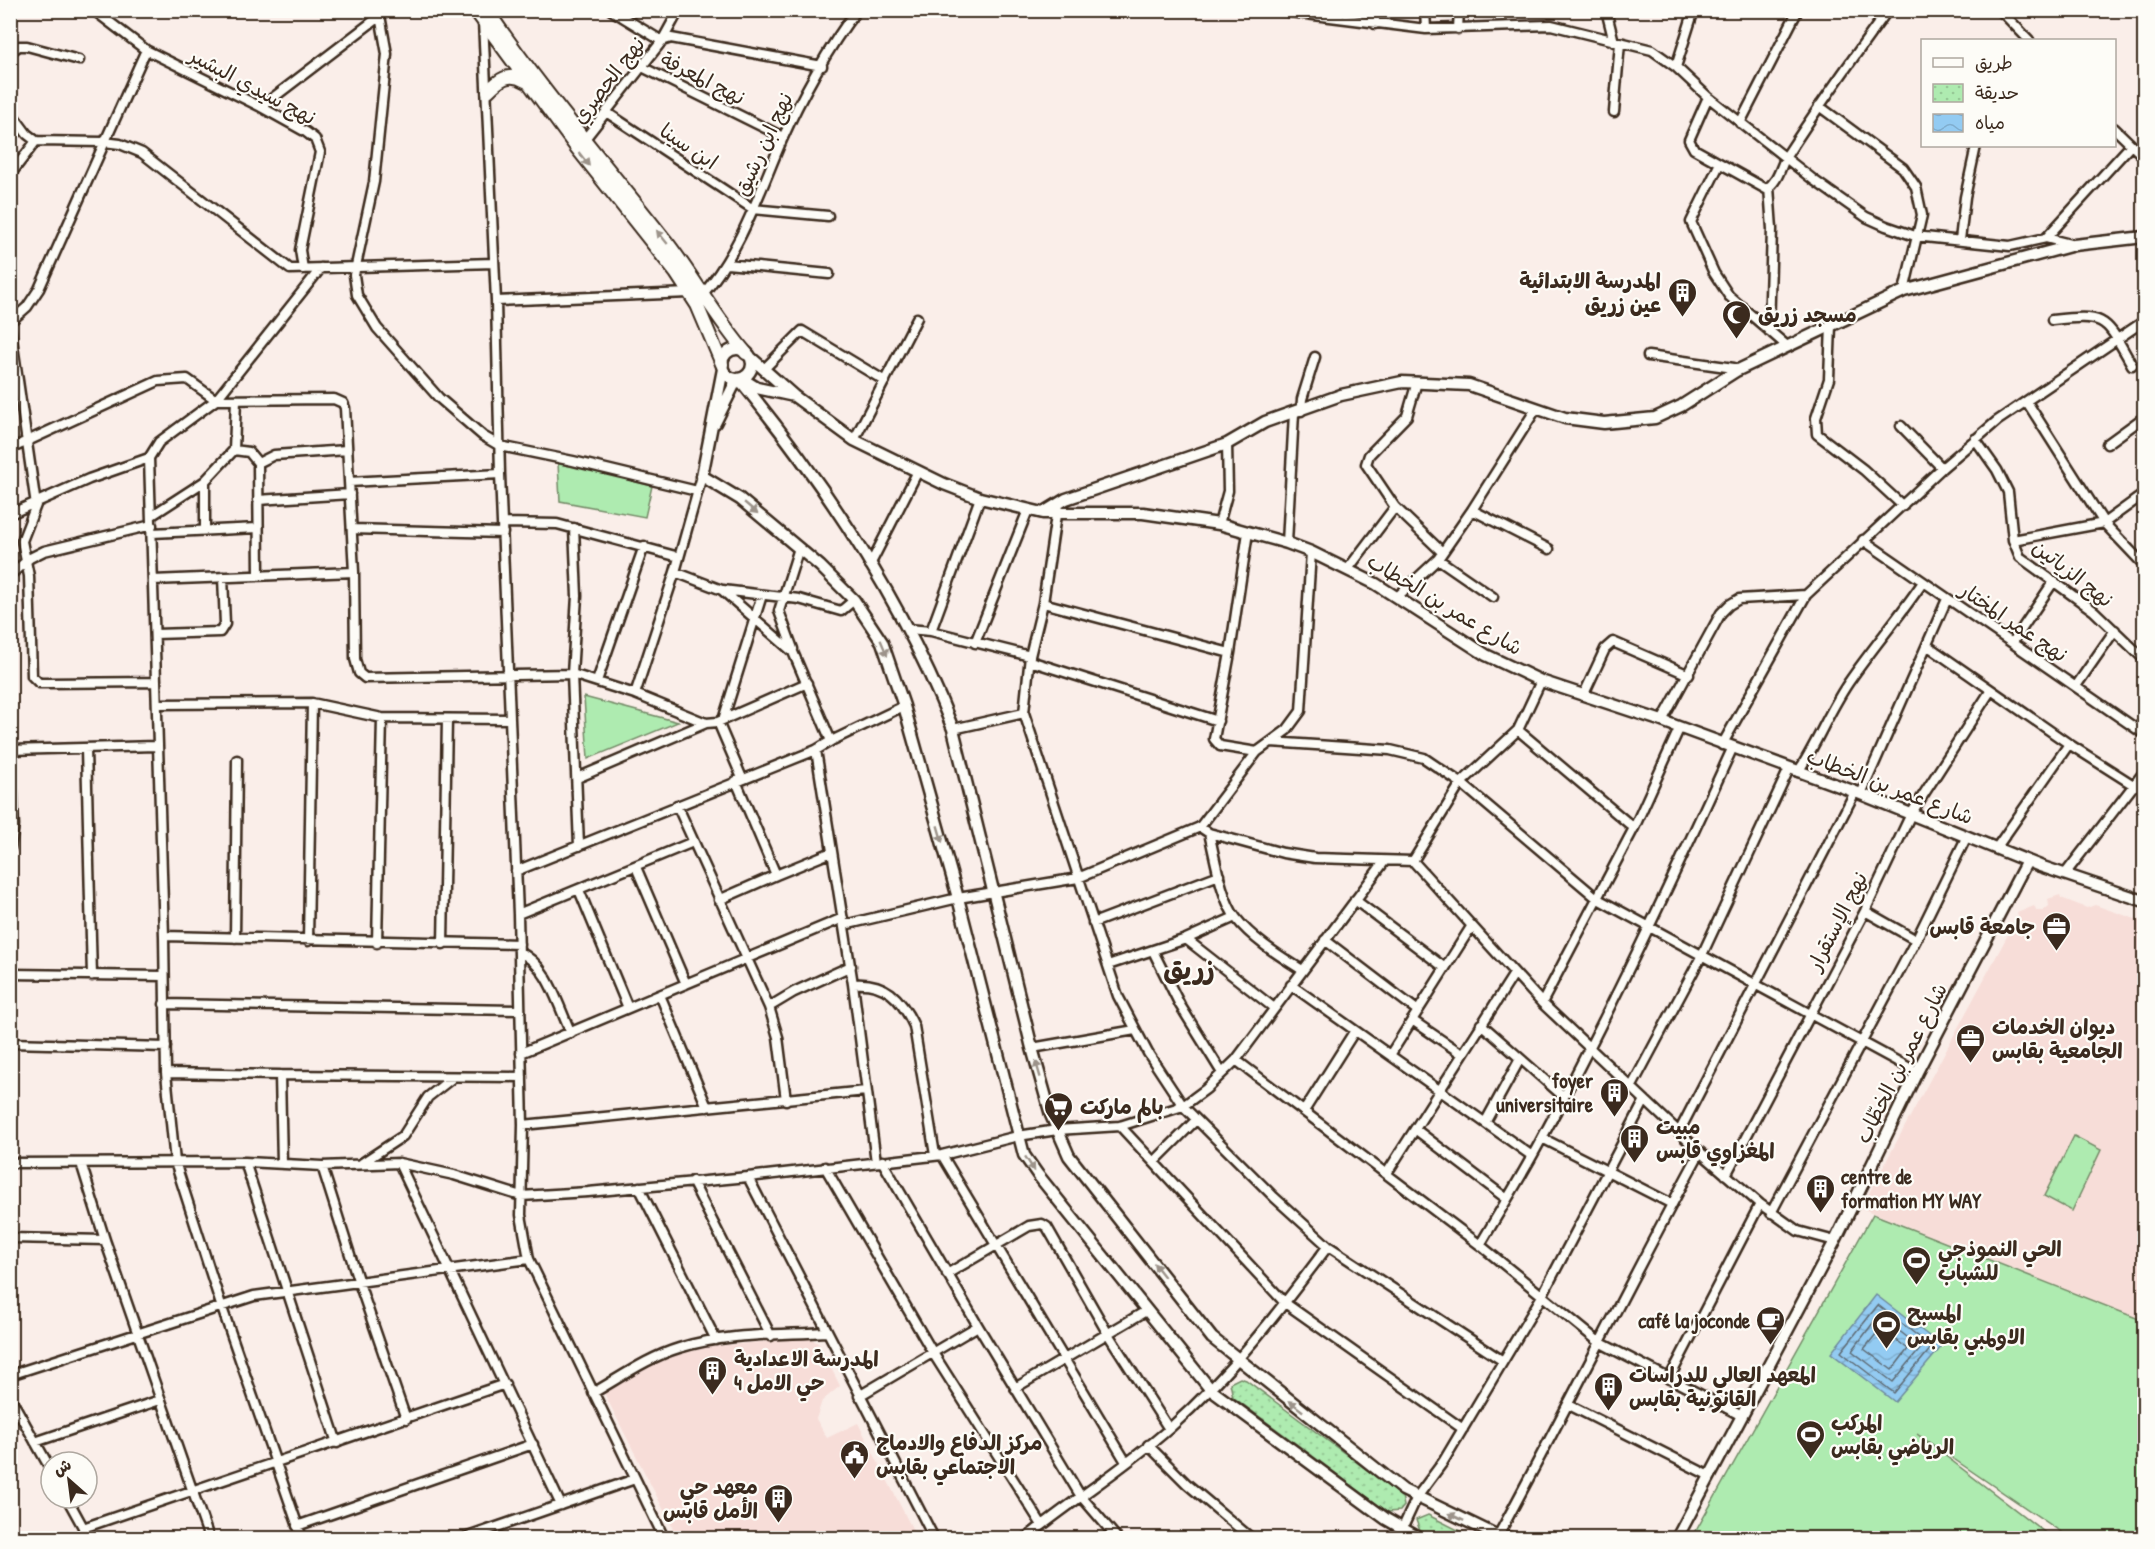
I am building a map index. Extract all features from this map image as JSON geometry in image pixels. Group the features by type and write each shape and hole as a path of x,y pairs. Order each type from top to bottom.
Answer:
{"main road":[{"path":"475,10 487,14 668,245 704,294 722,324 747,354"},
{"path":"487,14 526,82 676,273 704,319 723,366"},
{"path":"488,91 499,80 510,76 519,77 526,82"}],"street":[{"path":"95,11 106,10"},
{"path":"611,10 662,41 671,38 822,66"},
{"name":"نهج الحصري","path":"584,140 640,66 662,41 679,10"},
{"path":"1274,10 1426,29 1551,26 1652,50 1676,66 1708,97 1740,123 1866,217 1915,236 2010,246 2046,238 2074,245"},
{"path":"1375,10 1375,24"},
{"path":"1425,10 1426,29"},
{"path":"1458,29 1459,10"},
{"path":"1606,10 1617,43 1614,112"},
{"path":"1676,66 1694,10"},
{"path":"1740,123 1798,10"},
{"path":"1708,97 1689,140 1694,148 1719,165 1766,189 1774,184 1785,158 1819,106 1888,10"},
{"path":"2000,10 2028,39"},
{"name":"نهج سيدي البشير","path":"95,11 146,50 312,135 320,152 300,250 303,268"},
{"name":"نهج ابن رشيق","path":"704,294 727,264 783,137 838,35 856,11"},
{"path":"261,107 380,13 387,54 374,182 354,275 357,295 376,328 439,398 483,436 500,446 573,460 697,491"},
{"path":"487,14 500,474 519,948 523,1125 522,1225 529,1259 664,1539"},
{"path":"10,52 19,46 27,46 79,60"},
{"path":"146,50 39,289 27,307 10,324 36,505 22,541 27,561 31,669 35,680 47,683 155,682"},
{"name":"نهج المعرفة","path":"640,66 783,137"},
{"path":"1819,106 1903,168 1911,178 1921,201 1922,215 1915,236 1904,291"},
{"path":"10,111 27,134 36,141 104,142 120,144 142,153 290,269 494,263"},
{"name":"ابن سينا","path":"606,111 753,209"},
{"path":"2116,129 2145,157"},
{"path":"10,175 36,141"},
{"path":"2046,238 2131,145"},
{"path":"1960,240 1965,197 1976,147"},
{"path":"1719,165 1691,222 1714,273 1729,296 1787,345"},
{"path":"1769,187 1772,229 1769,331"},
{"path":"753,209 828,216"},
{"path":"1043,513 1066,499 1227,444 1265,422 1356,390 1417,382 1469,385 1490,390 1565,418 1604,423 1644,420 1681,406 1736,371 1904,291 2074,245 2145,237"},
{"path":"727,264 829,274"},
{"path":"302,1539 221,1305 176,1162 166,1073 149,458 159,442 216,400 321,268"},
{"path":"496,302 689,293"},
{"path":"2052,320 2093,317 2111,330 2132,365"},
{"path":"854,440 917,318"},
{"path":"1480,1245 1542,1138 1650,928 1727,747 1806,595 1863,540 1975,440 2145,321"},
{"path":"1831,325 1829,379 1816,418 1817,434 1864,470 1903,506"},
{"path":"765,368 802,330 885,381"},
{"path":"635,694 675,572 702,476 714,426 725,356 733,350 747,354 751,369 739,379 714,426"},
{"name":"شارع عمر بن الخطاب","path":"747,354 794,396 854,440 917,473 980,498 1056,515 1143,513 1220,524 1287,543 1348,569 1397,597 1486,655 1541,681 1662,721 1727,747 1858,793 2027,861 2145,901"},
{"path":"1648,356 1707,363 1734,368 1736,371"},
{"path":"1287,543 1297,412 1315,357"},
{"path":"723,366 728,376 757,388 794,396"},
{"path":"10,450 158,381 187,379 216,400 340,400 345,408 354,572 356,667 365,678 507,673 572,674 635,694 706,723"},
{"path":"739,379 801,458 870,565 908,629 953,729 1032,1048 1057,1130 1069,1156 1212,1338 1237,1360 1403,1490 1497,1536 1510,1539"},
{"path":"1417,382 1407,416 1366,459 1368,468 1395,507 1440,556 1493,597"},
{"path":"152,525 205,481 234,450 236,400"},
{"path":"2027,402 2103,523 2144,562"},
{"path":"1397,597 1440,556 1473,510 1536,409"},
{"path":"2107,444 2140,420 2145,420"},
{"path":"1901,426 1942,468"},
{"name":"نهج الزياتين","path":"1975,440 1997,470 2008,492 2013,540 2020,556 2115,630 2145,659"},
{"path":"1220,524 1228,491 1227,444"},
{"path":"234,450 249,452 258,463 259,575"},
{"path":"258,463 274,455 346,450"},
{"path":"10,514 36,505 89,479 149,458"},
{"path":"870,565 917,473"},
{"path":"349,482 500,474"},
{"path":"702,476 740,499 799,548 854,600 882,642 904,706 958,898 1024,1155 1146,1311 1211,1389 1400,1534 1419,1539"},
{"path":"205,481 205,530"},
{"path":"258,500 350,494"},
{"path":"2013,540 2103,523 2145,494"},
{"path":"931,631 980,498"},
{"path":"1348,569 1395,507"},
{"path":"975,643 1028,510"},
{"path":"1473,510 1549,549"},
{"path":"1056,515 1044,603 1030,658 1024,713 1093,923 1135,1030 1183,1106 1227,1152 1329,1246 1503,1361"},
{"path":"503,523 557,524 679,557"},
{"path":"10,575 35,555 54,548 152,525 205,530 258,528"},
{"path":"574,528 576,596 572,674 579,846"},
{"path":"352,529 503,533"},
{"path":"1248,532 1230,653 1214,734 1216,743 1257,752"},
{"name":"نهج عمر المختار","path":"1863,540 2145,734"},
{"path":"597,681 644,546"},
{"path":"799,548 783,598 780,618 831,741"},
{"path":"521,1053 745,959 843,922 958,898 1078,878 1200,827 1257,752 1291,726 1301,711 1311,552"},
{"path":"153,580 354,572"},
{"path":"675,572 722,590 783,598 841,611 854,600"},
{"path":"155,634 220,632 225,624 223,577"},
{"path":"2013,642 2054,581"},
{"path":"1631,1088 1701,957 1794,771 1817,743 1851,680 1923,582"},
{"path":"722,590 793,651"},
{"path":"762,595 720,721 739,779 776,875"},
{"path":"1662,721 1714,626 1729,604 1739,599 1806,595"},
{"path":"1679,1132 1858,793 1928,646 1947,599"},
{"path":"1044,603 1230,653"},
{"path":"908,629 931,631 1030,658 1218,721"},
{"path":"2076,686 2115,630"},
{"path":"1584,694 1605,649 1612,642 1689,675"},
{"path":"1928,646 2069,744 2141,780 2065,874"},
{"path":"1413,861 1461,783 1518,730 1541,681"},
{"path":"577,778 706,723 720,721 807,683"},
{"name":"نهج الإستقرار","path":"1726,1175 1864,911 1911,814 1991,690"},
{"path":"157,704 312,703 382,718 510,719"},
{"path":"308,941 312,703"},
{"path":"516,871 739,779 816,750 904,706"},
{"path":"953,729 1024,713"},
{"path":"378,943 382,718"},
{"path":"443,944 447,719"},
{"path":"1542,1003 1634,828 1679,729"},
{"path":"1518,730 1634,828"},
{"path":"1271,742 1408,753 1439,766 1598,898 1701,957 1917,1072"},
{"path":"1997,847 2069,744"},
{"path":"10,848 14,826 11,750 156,746"},
{"path":"86,748 92,976"},
{"path":"816,750 851,966 866,1091 879,1161 1080,1495 1117,1539"},
{"path":"235,938 237,759"},
{"path":"677,805 745,959 769,1007 778,1037 786,1100"},
{"path":"1200,827 1209,833 1283,853 1384,862 1413,861"},
{"path":"1209,833 1219,875 1235,917 1254,936 1302,970"},
{"path":"1771,1213 1916,940 1967,836"},
{"path":"518,914 693,842"},
{"path":"719,900 832,852"},
{"path":"1413,861 1542,1003 1700,1152 1771,1213 1798,1231 1835,1241"},
{"name":"شارع عمر بن الخطّاب","path":"1677,1539 1835,1241 1917,1072 2027,861"},
{"path":"10,1163 245,1162 322,1166 399,1163 454,1174 521,1196 747,1177 939,1155 1018,1136 1057,1130 1120,1126 1183,1106 1236,1060 1384,862"},
{"path":"636,867 686,984"},
{"path":"1093,923 1219,875"},
{"path":"579,890 628,1008"},
{"path":"1355,900 1445,968"},
{"path":"1864,911 1916,940"},
{"path":"1108,965 1186,939 1235,917"},
{"path":"1390,1055 1471,927"},
{"path":"164,936 519,948 544,974 571,1032"},
{"path":"1186,939 1274,1008"},
{"path":"1325,940 1418,1011"},
{"path":"1153,951 1180,1005 1222,1073"},
{"path":"769,1007 801,988 851,966"},
{"path":"10,974 164,976"},
{"path":"1387,1173 1514,974"},
{"path":"853,984 870,983 886,988 907,1009 914,1026 939,1155 1126,1462"},
{"path":"1291,985 1354,1032 1486,1121 1532,1156"},
{"path":"660,995 707,1107"},
{"path":"164,1004 520,1010"},
{"path":"1412,1020 1462,1054"},
{"path":"1481,1024 1563,1096"},
{"path":"1032,1048 1135,1030"},
{"path":"1304,1111 1354,1032"},
{"path":"10,1043 166,1047"},
{"path":"1486,1121 1520,1059"},
{"path":"1236,1060 1480,1245 1599,1342 1742,1416"},
{"path":"166,1073 522,1077"},
{"path":"280,1075 282,1163"},
{"path":"362,1164 403,1136 428,1097 453,1078"},
{"path":"523,1125 866,1091"},
{"path":"1400,1534 1417,1497 1443,1462 1542,1296 1645,1101"},
{"path":"1154,1162 1196,1120"},
{"path":"1120,1126 1285,1303 1463,1429"},
{"path":"1415,1129 1507,1199"},
{"path":"1542,1138 1672,1204"},
{"path":"1497,1536 1569,1404 1599,1342 1700,1152"},
{"path":"245,1162 337,1443"},
{"path":"81,1163 105,1240 209,1539"},
{"path":"399,1163 561,1505"},
{"path":"322,1166 406,1419"},
{"path":"825,1167 933,1353 1042,1526"},
{"path":"747,1177 934,1539"},
{"path":"692,1181 771,1336"},
{"path":"639,1187 716,1340"},
{"path":"1669,1379 1760,1204"},
{"path":"947,1274 1036,1223 1047,1227 1108,1334 1169,1429"},
{"path":"10,1238 105,1240"},
{"path":"1026,1539 1080,1495 1169,1429 1211,1389 1285,1303 1329,1246"},
{"path":"10,1376 254,1296 529,1259"},
{"path":"1015,1388 1146,1311"},
{"path":"859,1396 978,1326"},
{"path":"593,1393 651,1360 678,1348 716,1340 827,1332"},
{"path":"83,1528 505,1384"},
{"path":"10,1397 40,1450"},
{"path":"35,1442 160,1400"},
{"path":"1569,1404 1710,1476"},
{"path":"297,1526 533,1444"},
{"path":"1148,1445 1187,1484 1251,1539"},
{"path":"465,1539 635,1479"},
{"path":"73,1510 89,1539"}],"shaded area":[{"path":"2060,895 2061,898 2087,908 2095,905 2144,922 2144,1321 1861,1208 2018,916 2017,913 2034,906 2037,911 2043,911 2049,906 2048,899"},
{"path":"809,1337 819,1344 840,1386 822,1401 816,1419 827,1438 858,1423 917,1538 678,1538 605,1395 605,1389 658,1360 708,1347"}],"green space":[{"path":"558,463 570,463 652,486 645,517 560,501"},
{"path":"584,697 678,722 588,759"},
{"path":"2074,1136 2101,1150 2072,1211 2044,1196"},
{"path":"1873,1214 2144,1321 2144,1538 2070,1538 1917,1434 2052,1538 1692,1538"},
{"path":"1240,1378 1246,1380 1402,1496 1404,1506 1400,1511 1388,1512 1233,1397 1230,1383"},
{"path":"1428,1515 1468,1535 1469,1538 1433,1538 1420,1531 1416,1520"}],"water":[{"name":"المسبح الاولمبي بقابس","path":"1876,1295 1942,1346 1895,1402 1831,1353"}],"place":[{"name":"المدرسة الابتدائية عين زريق","path":"1682,318"},
{"name":"مسجد زريق","path":"1737,340"},
{"name":"جامعة قابس","path":"2056,952"},
{"name":"ديوان الخدمات الجامعية بقابس","path":"1971,1064"},
{"name":"foyer universitaire","path":"1614,1118"},
{"name":"بالم ماركت","path":"1059,1132"},
{"name":"مبيت المغزاوي قابس","path":"1635,1164"},
{"name":"centre de formation MY WAY","path":"1820,1214"},
{"name":"الحي النموذجي للشباب","path":"1917,1286"},
{"name":"café la joconde","path":"1771,1346"},
{"name":"المسبح الاولمبي بقابس","path":"1886,1350"},
{"name":"المدرسة الاعدادية حي الامل 4","path":"713,1396"},
{"name":"المعهد العالي للدراسات القانونية بقابس","path":"1608,1412"},
{"name":"المركب الرياضي بقابس","path":"1810,1460"},
{"name":"مركز الدفاع والادماج الاجتماعي بقابس","path":"855,1480"},
{"name":"معهد حي الأمل قابس","path":"779,1524"}],"district":[{"name":"زريق","path":"1189,969"}]}
